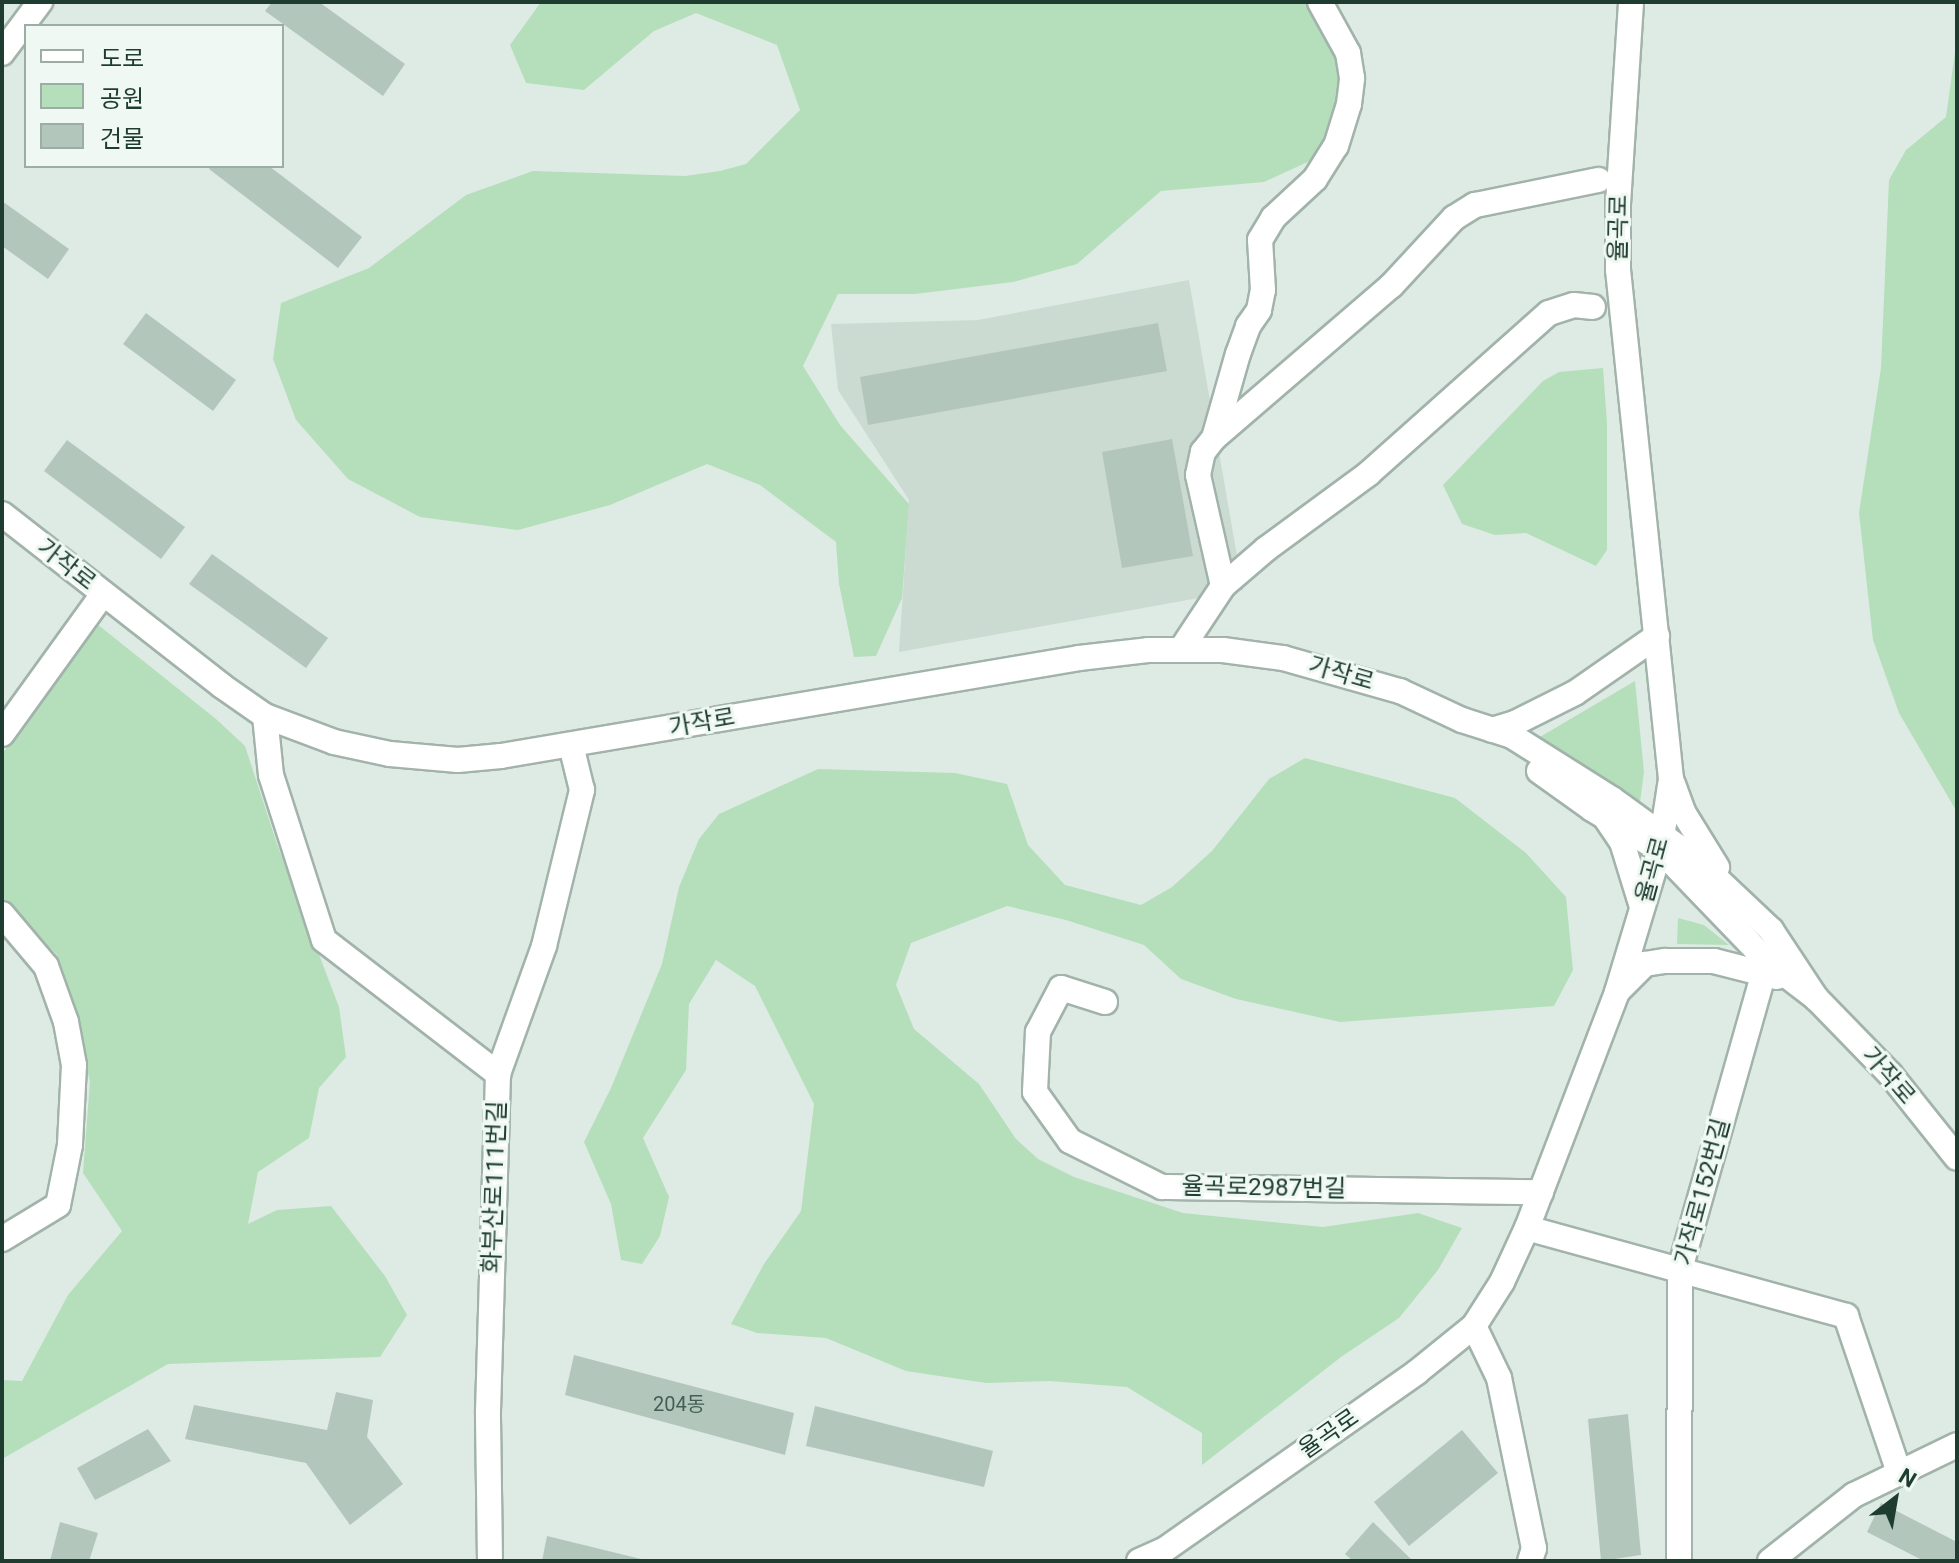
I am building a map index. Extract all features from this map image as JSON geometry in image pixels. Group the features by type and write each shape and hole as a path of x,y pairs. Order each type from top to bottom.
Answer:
{"street":[{"path":"2,53 40,2"},
{"path":"1214,438 1243,340 1259,310 1263,290 1260,240 1273,218 1315,179 1336,146 1349,104 1352,78 1348,53 1320,2"},
{"name":"율곡로","path":"1139,1561 1158,1555 1446,1352 1474,1326 1502,1282 1527,1228 1617,992 1661,842 1671,779 1618,270 1618,204 1631,2"},
{"path":"1223,586 1198,475 1203,452 1214,438 1391,286 1454,218 1475,205 1598,180"},
{"path":"1182,648 1223,586 1266,549 1368,474 1549,313 1574,305 1593,307"},
{"name":"가작로","path":"2,514 265,716 334,742 390,754 458,760 571,745 1079,658 1182,648 1283,658 1400,691 1462,720 1512,736 1661,842 1771,930 1806,990"},
{"path":"2,734 103,594"},
{"path":"1492,730 1515,723 1575,693 1657,636"},
{"name":"화부산로111번길","path":"265,716 271,775 324,940 498,1074 488,1411 490,1561"},
{"name":"가작로","path":"1462,720 1606,817 1661,842 1765,959 1806,990 1890,1074 1957,1158"},
{"path":"498,1074 544,946 582,790 571,745"},
{"path":"1671,779 1683,812 1709,858 1771,930"},
{"path":"1606,817 1622,842 1642,908"},
{"path":"2,914 46,966 66,1022 74,1065 70,1145 58,1205 2,1239"},
{"path":"1617,992 1645,964 1665,961 1714,961 1764,973 1806,990"},
{"name":"가작로152번길","path":"1679,1561 1680,1269 1764,973"},
{"name":"율곡로2987번길","path":"1105,1002 1061,988 1038,1032 1035,1092 1070,1141 1162,1187 1541,1192"},
{"path":"1527,1228 1846,1316 1899,1473"},
{"path":"1474,1326 1499,1378 1534,1548 1530,1561"},
{"path":"1770,1561 1854,1495 1957,1445"}],"shaded area":[{"path":"1189,280 1243,590 899,652 909,500 838,390 831,324 978,320"}],"green space":[{"path":"541,2 1312,2 1358,90 1325,154 1264,182 1161,191 1077,264 1013,282 915,294 838,294 803,366 840,425 909,504 902,598 876,656 854,657 839,584 836,542 760,485 707,464 610,505 518,530 420,517 348,479 296,420 273,359 281,303 369,268 466,195 533,171 685,176 720,171 746,164 800,110 777,45 696,13 654,31 584,90 526,83 510,45"},
{"path":"1957,38 1957,812 1899,713 1873,640 1859,513 1881,368 1889,180 1906,150 1946,117"},
{"path":"1603,368 1607,423 1607,550 1596,566 1526,533 1495,535 1462,524 1443,485 1543,381 1559,372"},
{"path":"97,624 245,746 278,847 339,1007 346,1057 319,1088 309,1138 258,1172 248,1224 277,1210 331,1206 385,1276 407,1315 380,1357 168,1364 2,1459 2,1380 22,1381 68,1295 122,1231 83,1173 90,1081 57,955 2,903 2,754"},
{"path":"1635,681 1644,772 1640,802 1533,741"},
{"path":"1305,758 1455,798 1526,853 1566,897 1573,970 1554,1006 1340,1022 1236,999 1181,979 1144,945 1066,920 1007,906 911,943 896,985 914,1029 979,1084 1016,1139 1038,1159 1074,1177 1183,1213 1323,1227 1418,1213 1462,1228 1438,1270 1399,1318 1341,1357 1202,1465 1202,1433 1127,1387 1049,1381 986,1383 906,1371 826,1338 757,1333 731,1324 764,1264 801,1211 814,1104 755,986 716,960 689,1004 686,1070 643,1138 669,1197 660,1236 642,1264 621,1260 611,1204 584,1142 611,1088 662,964 679,887 699,839 719,814 818,769 955,773 1007,784 1028,845 1065,885 1141,905 1172,887 1212,851 1269,779"},
{"path":"1678,918 1704,925 1729,945 1677,944"}],"building":[{"path":"272,2 319,2 405,64 383,96 265,11"},
{"path":"272,168 362,237 338,268 209,169"},
{"path":"2,201 69,249 48,279 2,246"},
{"path":"146,313 236,380 213,411 123,344"},
{"path":"1158,323 1167,371 868,425 860,377"},
{"path":"1172,439 1193,556 1122,568 1102,452"},
{"path":"67,440 185,527 161,559 44,471"},
{"path":"212,554 328,638 306,668 189,584"},
{"path":"574,1355 794,1413 785,1455 565,1395"},
{"path":"336,1392 373,1400 367,1437 403,1484 350,1525 306,1463 185,1439 194,1405 327,1430"},
{"path":"815,1406 993,1451 984,1487 806,1446"},
{"path":"1628,1414 1641,1555 1601,1561 1588,1419"},
{"path":"148,1429 171,1461 95,1500 77,1468"},
{"path":"1462,1430 1498,1473 1409,1546 1374,1502"},
{"path":"1881,1503 1957,1542 1957,1561 1924,1561 1867,1532"},
{"path":"60,1522 98,1533 89,1561 50,1561"},
{"path":"1373,1522 1413,1561 1353,1561 1345,1554"},
{"path":"547,1536 645,1560 645,1561 542,1561"}]}
